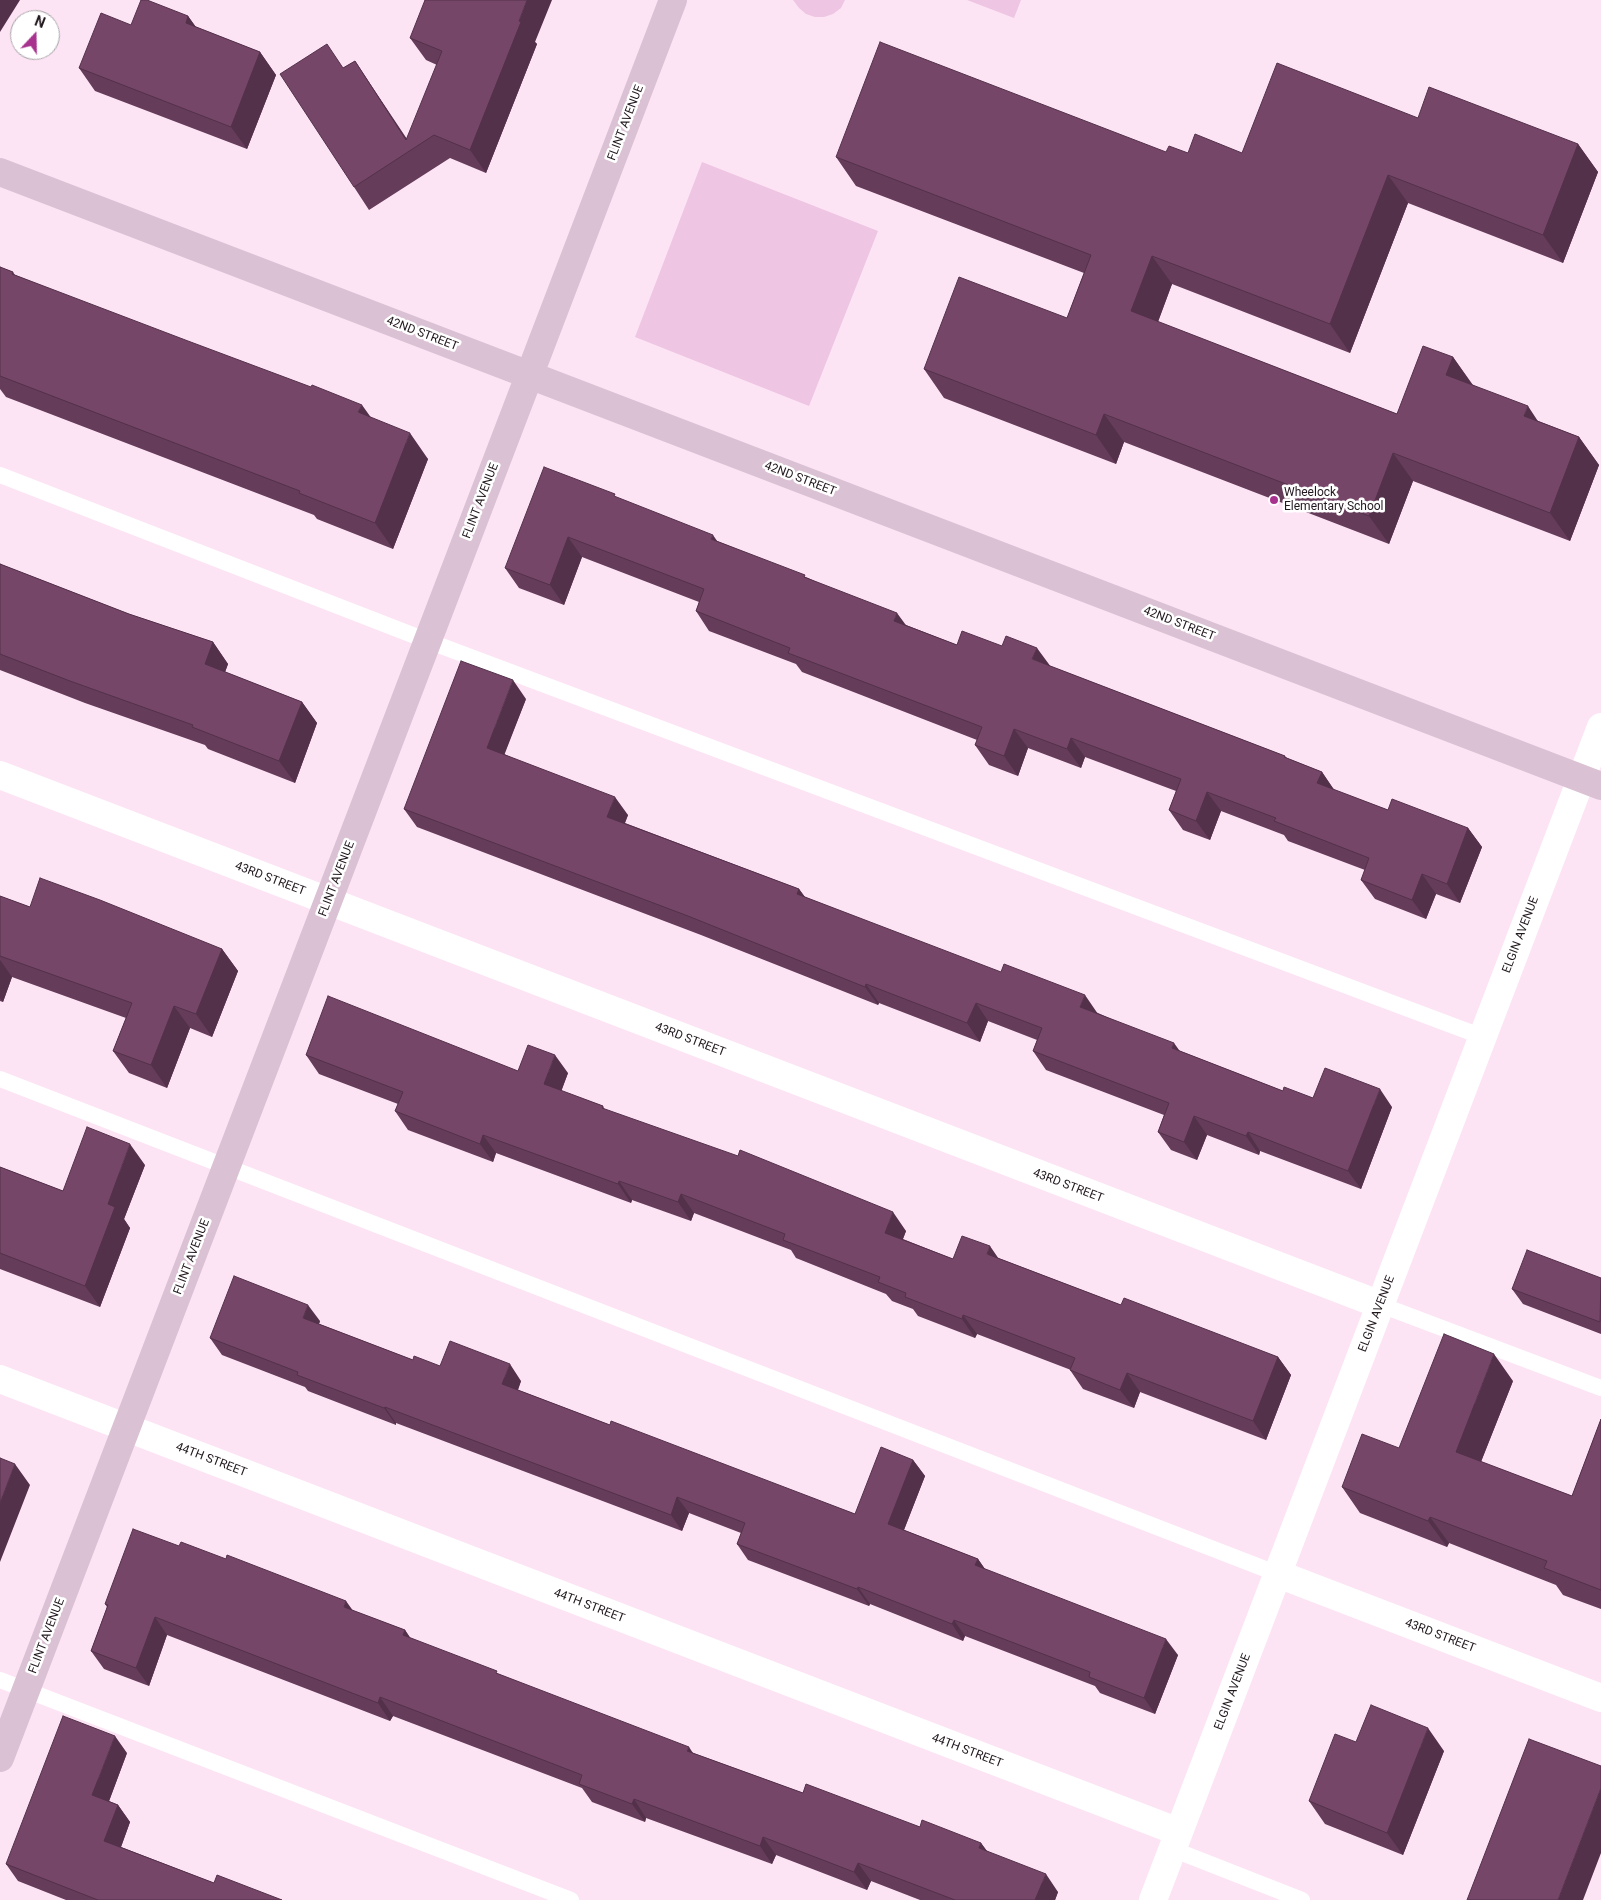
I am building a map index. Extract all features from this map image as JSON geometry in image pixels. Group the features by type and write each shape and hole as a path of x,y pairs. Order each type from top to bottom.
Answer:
{"street":[{"name":"FLINT AVENUE","path":"0,1758 673,0"},
{"name":"42ND STREET","path":"0,172 1591,783"},
{"name":"ELGIN AVENUE","path":"1153,1900 1482,1037 1591,783 1601,727"},
{"name":"43RD STREET","path":"0,776 1381,1305"},
{"name":"44TH STREET","path":"0,1379 1176,1841"},
{"name":"43RD STREET","path":"1278,1574 1601,1698"}],"lane":[{"path":"0,475 428,641 1482,1037"},
{"path":"0,1079 1278,1574"},
{"path":"1381,1305 1601,1388"},
{"path":"0,1680 571,1900"},
{"path":"1176,1841 1302,1900"}],"shaded area":[{"path":"793,0 845,0 841,8 833,14 815,17 806,14"},
{"path":"967,0 1021,0 1014,18"},
{"path":"702,162 878,231 809,406 635,337"}],"building":[{"path":"141,0 147,0 188,16 186,23 260,52 231,127 79,68 101,13 131,25"},
{"path":"425,0 527,0 519,21 521,22 470,150 434,135 354,187 280,74 327,44 343,68 355,61 406,140 442,51 410,38"},
{"path":"880,42 1166,152 1169,146 1188,153 1195,134 1242,153 1277,63 1418,118 1429,87 1578,144 1543,235 1388,175 1330,324 1152,256 1131,311 1397,414 1423,346 1453,357 1446,375 1528,406 1524,416 1579,437 1550,513 1393,453 1369,516 1104,414 1096,435 924,369 959,277 1067,318 1091,255 836,157"},
{"path":"0,267 13,272 12,274 362,405 358,412 410,433 375,523 299,493 300,491 0,376"},
{"path":"544,467 713,535 711,539 897,613 894,621 957,645 962,631 1002,646 1006,636 1037,648 1032,659 1322,772 1317,783 1388,810 1392,799 1468,828 1447,884 1422,874 1412,900 1361,880 1369,858 1274,821 1276,818 1207,792 1196,821 1169,810 1181,779 1071,738 1067,749 1014,729 1004,756 975,745 982,727 788,653 790,648 696,611 704,589 568,537 550,585 505,568"},
{"path":"0,564 129,614 213,642 205,664 302,702 279,761 192,727 193,725 0,654"},
{"path":"461,661 513,680 487,748 615,797 607,817 799,889 797,894 1001,972 1004,964 1085,995 1080,1007 1174,1043 1172,1048 1283,1091 1284,1087 1313,1098 1325,1068 1380,1089 1348,1171 1248,1132 1246,1136 1194,1116 1184,1142 1158,1132 1169,1103 1033,1051 1042,1028 976,1003 967,1023 866,984 865,987 688,916 404,809"},
{"path":"40,878 222,949 196,1014 174,1006 151,1065 113,1051 132,1003 0,956 0,896 30,907"},
{"path":"328,996 518,1071 528,1045 555,1055 544,1084 603,1106 602,1108 738,1156 740,1150 893,1212 885,1233 953,1259 962,1236 990,1246 987,1254 1121,1305 1124,1298 1278,1357 1253,1421 1127,1373 1120,1390 1070,1370 1075,1358 963,1315 962,1319 905,1297 906,1293 878,1282 880,1277 783,1240 785,1234 681,1194 678,1202 619,1181 618,1184 483,1135 480,1144 395,1111 403,1092 306,1055"},
{"path":"87,1127 130,1144 108,1204 115,1207 85,1286 0,1253 0,1167 63,1191"},
{"path":"1527,1250 1601,1278 1600,1322 1512,1289"},
{"path":"234,1276 308,1305 303,1318 413,1360 414,1356 440,1366 450,1341 510,1364 502,1384 610,1425 611,1421 855,1514 881,1447 913,1460 888,1524 978,1559 975,1565 1166,1639 1144,1698 1089,1677 1090,1672 954,1620 952,1624 858,1587 857,1589 737,1544 745,1523 677,1497 671,1515 297,1375 298,1372 210,1338"},
{"path":"1444,1334 1494,1354 1456,1452 1572,1496 1601,1419 1601,1590 1544,1568 1547,1561 1430,1517 1428,1521 1342,1487 1362,1434 1399,1448"},
{"path":"0,1458 15,1464 0,1503"},
{"path":"133,1529 179,1546 181,1542 226,1559 227,1555 346,1601 344,1607 405,1630 403,1635 689,1747 687,1751 803,1793 806,1784 920,1827 922,1820 981,1843 979,1848 1046,1874 1035,1900 955,1900 858,1863 854,1872 763,1837 760,1846 634,1799 632,1804 579,1784 582,1775 380,1697 378,1703 155,1617 136,1668 91,1651 108,1605 105,1604"},
{"path":"1371,1705 1428,1728 1387,1833 1309,1801 1335,1734 1356,1742"},
{"path":"63,1716 115,1736 92,1795 118,1805 104,1841 214,1883 217,1875 282,1900 98,1900 6,1864"},
{"path":"1529,1739 1601,1766 1601,1788 1558,1900 1467,1900"}],"place":[{"name":"Wheelock Elementary School","path":"1274,500"}]}
